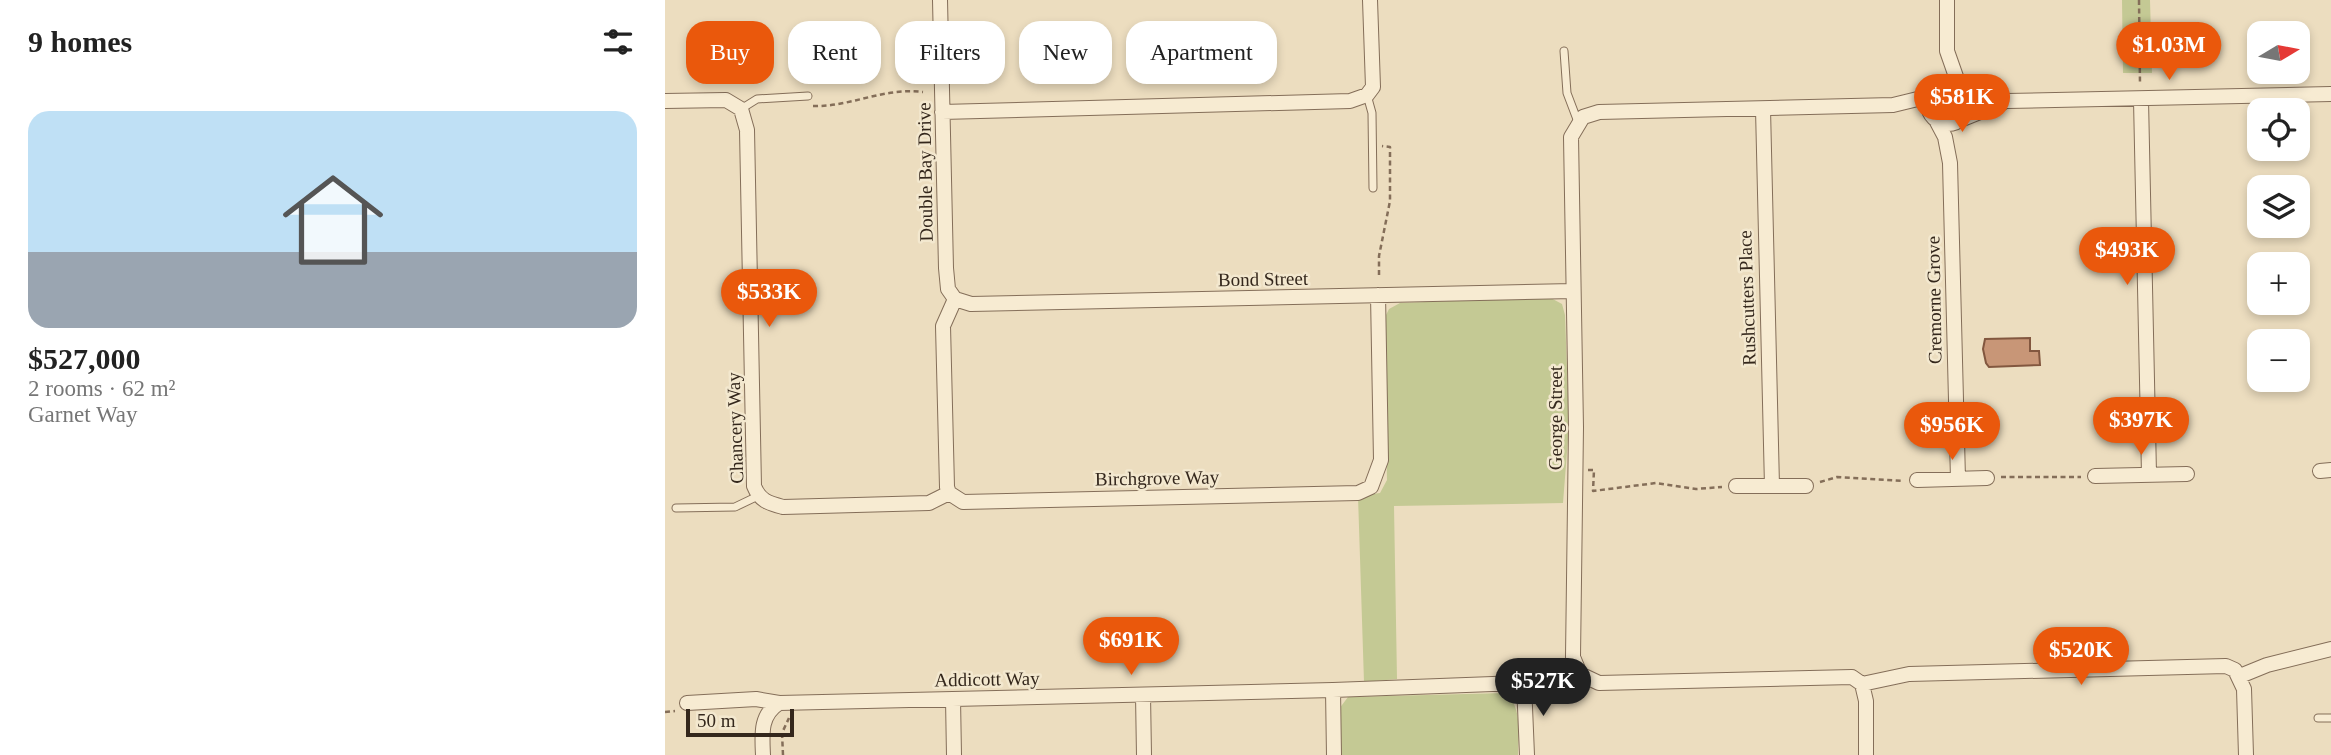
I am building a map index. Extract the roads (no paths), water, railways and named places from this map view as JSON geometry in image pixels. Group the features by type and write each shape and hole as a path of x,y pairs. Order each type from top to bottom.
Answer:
{"street":[{"name":"Double Bay Drive","path":"940,0 947,289 955,299"},
{"path":"942,112 1350,101 1367,95 1373,87 1370,0"},
{"path":"1934,118 1928,107 1947,51 1947,0"},
{"path":"1947,51 1968,110 1959,121"},
{"path":"1578,122 1599,112 1893,105 1932,93 1947,85 1977,97 2007,101 2331,94"},
{"path":"665,101 726,100 741,109"},
{"path":"2141,100 2149,474"},
{"path":"1893,105 1946,124 2007,101"},
{"name":"Chancery Way","path":"741,109 747,130 754,486 758,496 765,502 783,506 929,503 949,494"},
{"name":"Rushcutters Place","path":"1763,109 1772,486"},
{"name":"Cremorne Grove","path":"1934,118 1945,137 1950,163 1958,479"},
{"name":"Cremorne Grove","path":"1950,163 1959,121"},
{"name":"George Street","path":"1578,122 1571,137 1570,152 1575,469 1573,657 1580,674"},
{"name":"Bond Street","path":"955,299 971,304 1573,291"},
{"name":"Birchgrove Way","path":"949,494 963,502 1358,493 1371,486 1381,460 1378,295"},
{"path":"949,494 943,326 955,299"},
{"path":"2095,476 2187,474"},
{"path":"1917,480 1987,478"},
{"path":"1736,485 1806,486"},
{"path":"2240,676 2267,665 2331,649"},
{"path":"1862,684 1909,674 2215,665 2235,670 2240,676 2244,689 2246,755"},
{"path":"1580,674 1599,683 1852,677 1862,684 1866,701 1866,755"},
{"name":"Addicott Way","path":"687,703 756,699 779,702 1333,690 1549,682 1580,674"},
{"path":"1524,682 1527,755"},
{"path":"1333,690 1335,755"},
{"path":"1143,695 1144,755"},
{"path":"953,699 954,755"},
{"path":"762,755 762,730 768,710 779,702"}],"lane":[{"path":"1564,51 1567,93 1578,122"},
{"path":"1367,95 1372,113 1373,188"},
{"path":"741,109 757,99 808,96"},
{"name":"Chancery Way","path":"676,508 735,508 758,496"},
{"path":"2318,718 2331,718"}]}
